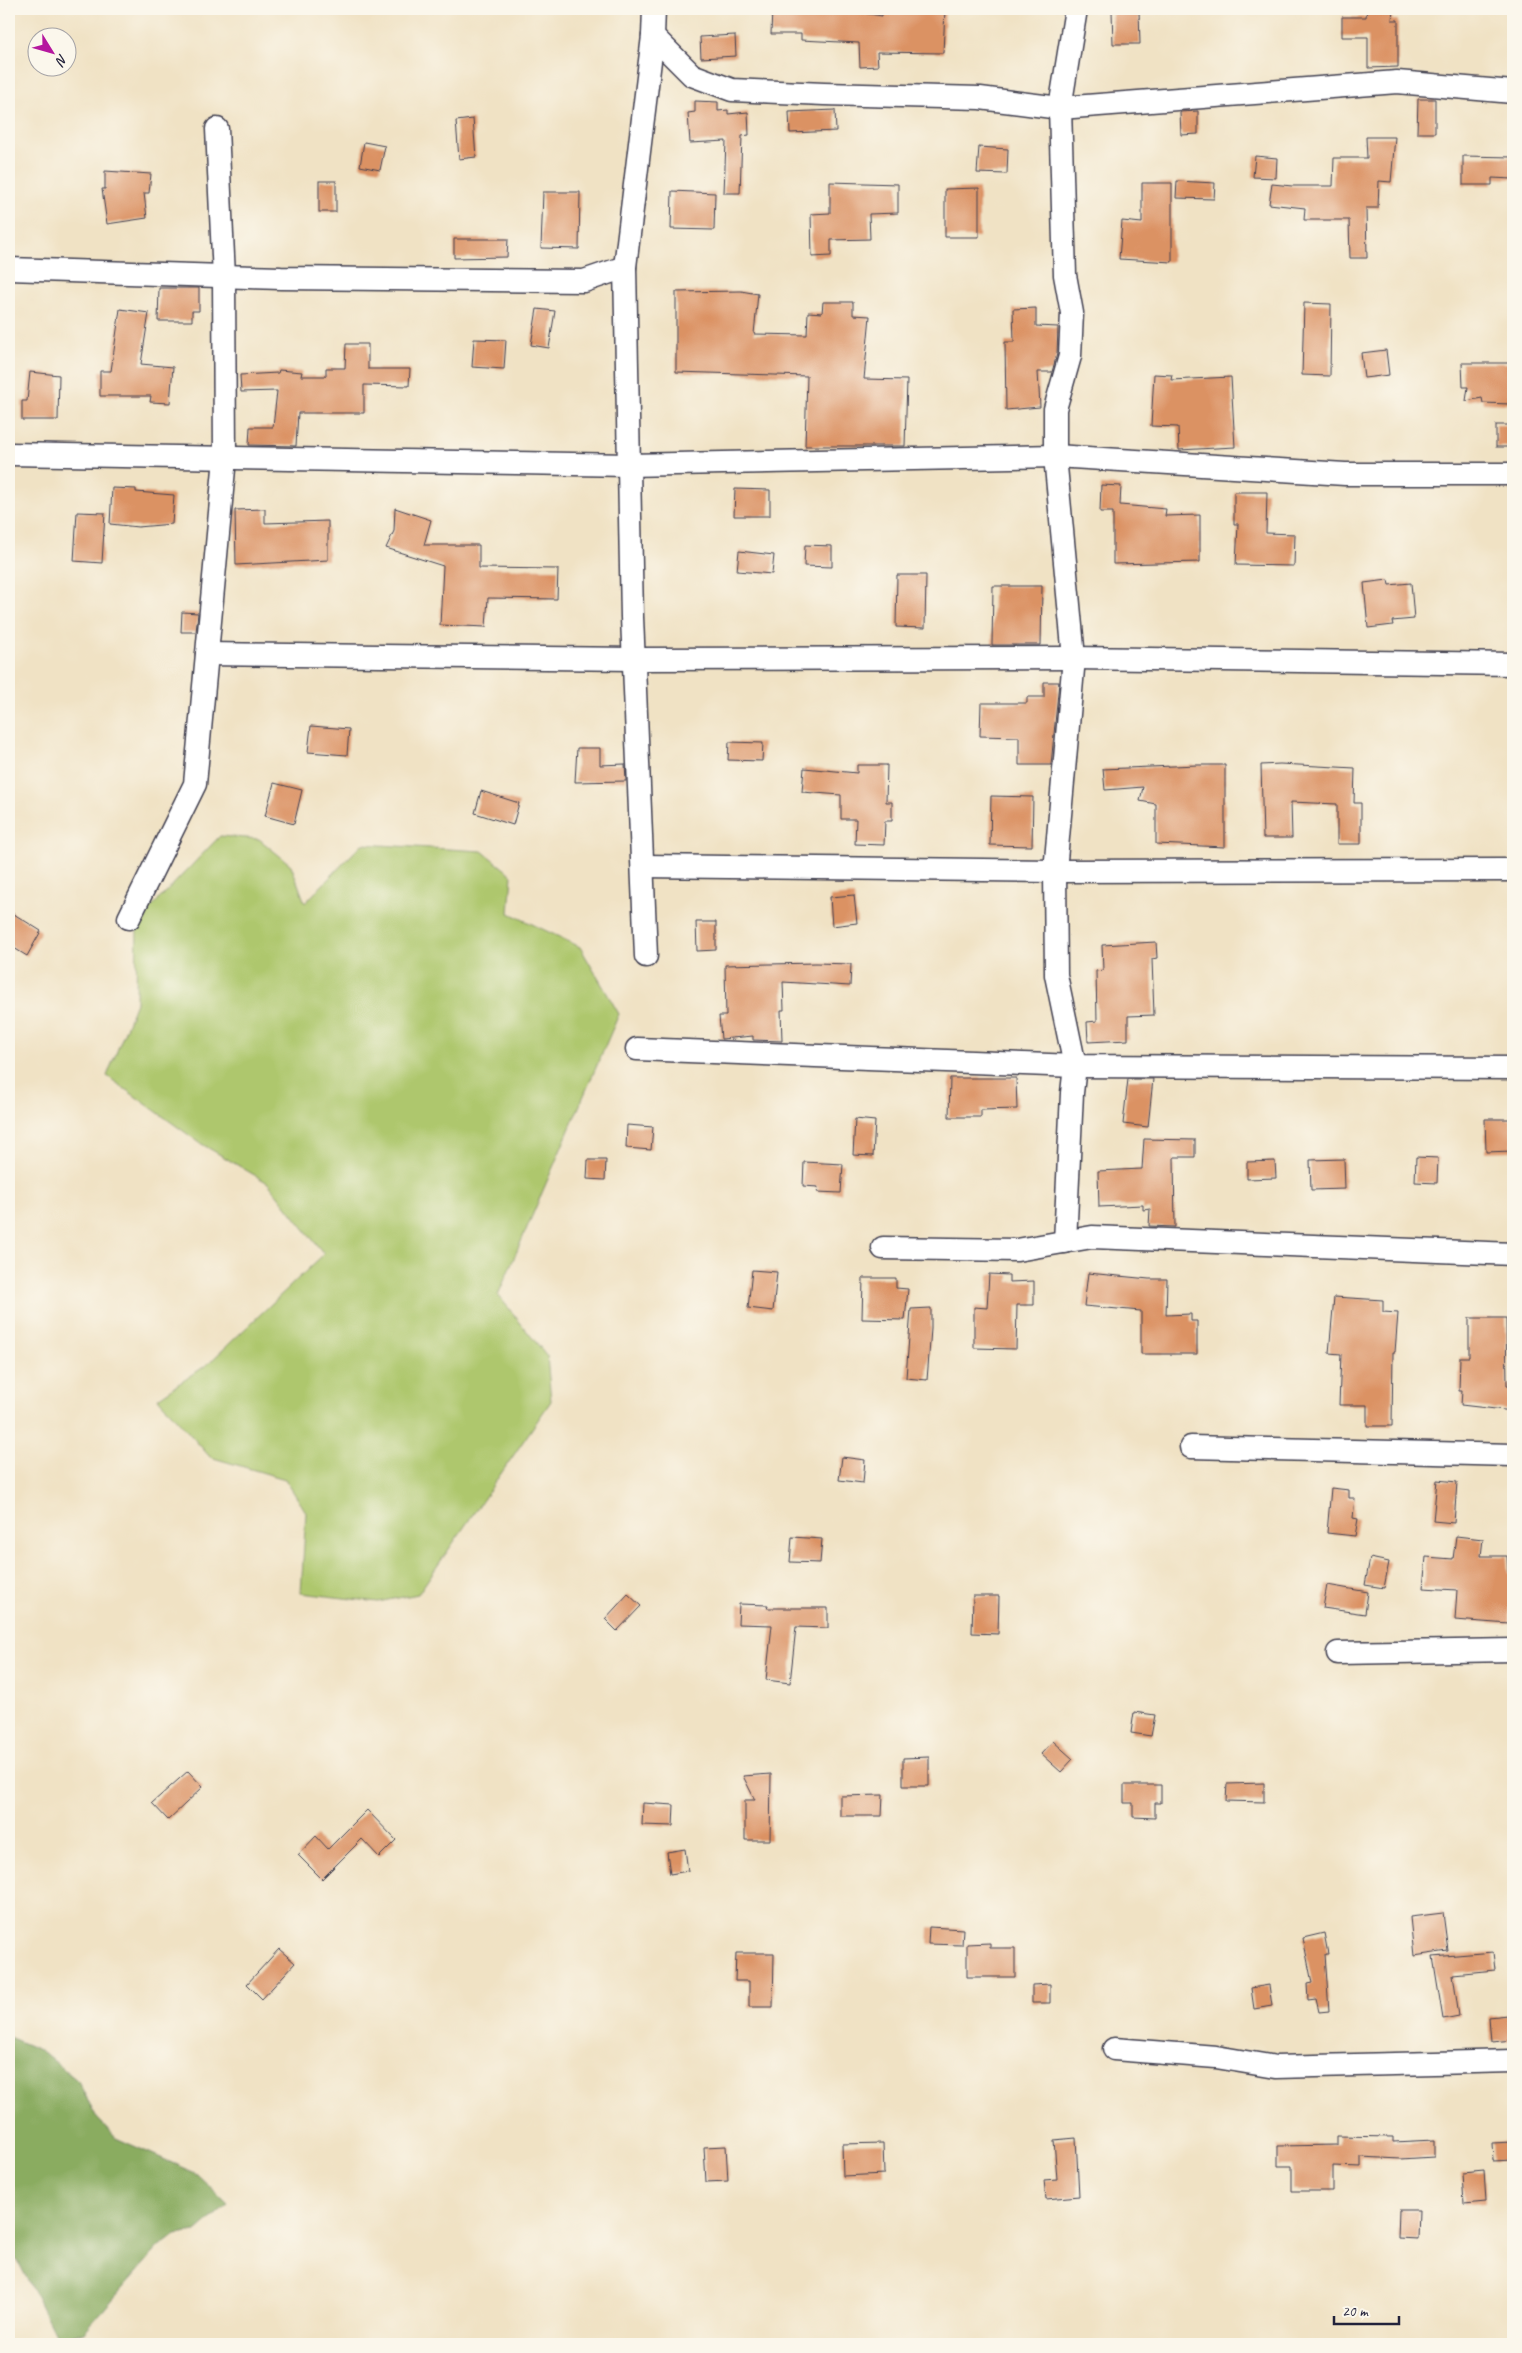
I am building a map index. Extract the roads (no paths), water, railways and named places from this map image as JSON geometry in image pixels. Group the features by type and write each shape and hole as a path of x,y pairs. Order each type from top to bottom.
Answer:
{"street":[{"path":"646,956 634,659 625,267 653,36 654,9"},
{"path":"1065,1242 1072,1093 1076,1066 1056,975 1055,871 1074,658 1055,456 1055,409 1070,356 1072,313 1065,275 1060,108 1076,9"},
{"path":"653,36 692,75 732,90 980,98 1060,108 1397,82 1513,92"},
{"path":"129,918 195,784 225,458 224,276 217,129"},
{"path":"9,269 224,276 584,281 606,276 625,267"},
{"path":"9,454 629,465 1055,456 1345,474 1513,474"},
{"path":"207,654 634,659 1074,658 1513,664"},
{"path":"643,866 1055,871 1513,870"},
{"path":"637,1049 1076,1066 1513,1068"},
{"path":"883,1248 1017,1250 1092,1237 1513,1254"},
{"path":"1191,1448 1513,1455"},
{"path":"1338,1653 1513,1650"},
{"path":"1114,2049 1216,2057 1276,2067 1513,2061"}]}
